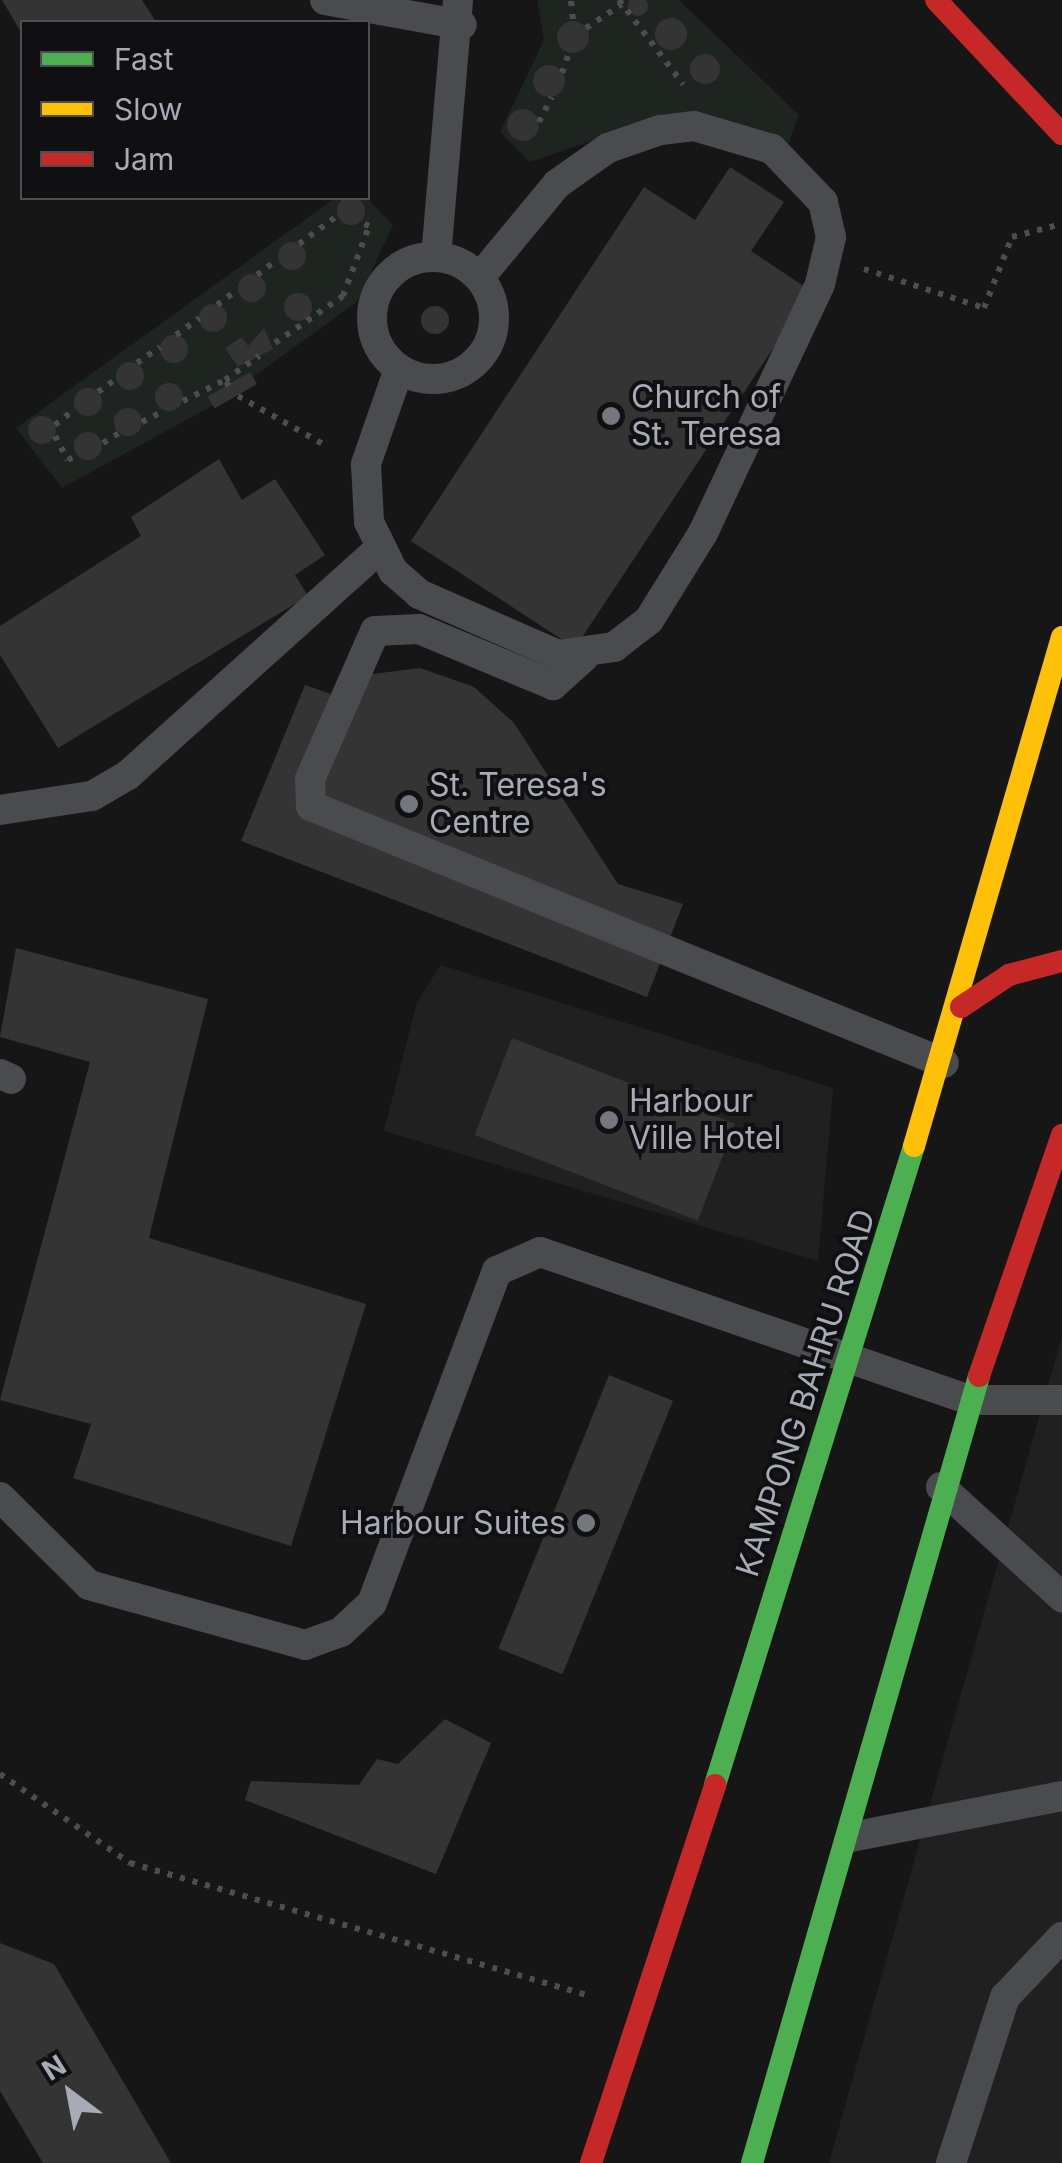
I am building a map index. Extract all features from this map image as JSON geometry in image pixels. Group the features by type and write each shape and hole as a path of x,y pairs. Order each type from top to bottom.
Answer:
{"main road":[{"path":"936,0 1062,134"},
{"name":"KAMPONG BAHRU ROAD","path":"591,2163 637,2008 853,1361 961,1007 1062,637"},
{"path":"961,1007 1009,975 1062,961"},
{"path":"752,2163 852,1838 942,1487 1062,1135"}],"lane":[{"path":"325,0 460,13 436,257"},
{"path":"480,277 584,164 632,136 694,126 792,162 823,202 829,258 704,533 649,620 584,657 553,685 419,629 375,631 310,779 310,806 944,1063"},
{"path":"436,257 480,277 495,313 486,350 436,380 398,369 376,342 378,290 402,265 436,257"},
{"path":"398,369 366,464 379,549 418,594 558,655 584,657"},
{"path":"0,810 92,796 128,776 379,549"},
{"path":"0,1497 89,1585 305,1644 341,1632 372,1603 497,1272 514,1257 540,1252 970,1400 1062,1400"},
{"path":"942,1487 1062,1597"},
{"path":"852,1838 1062,1796"},
{"path":"951,2163 1005,1997 1062,1937"}],"path":[{"path":"571,2 572,21"},
{"path":"590,27 619,5 683,84"},
{"path":"562,73 569,53"},
{"path":"539,122 552,96"},
{"path":"299,244 337,216"},
{"path":"275,344 343,296 368,226 360,222"},
{"path":"829,258 984,308 1012,237 1062,224"},
{"path":"257,275 278,259"},
{"path":"218,305 238,289"},
{"path":"176,335 199,318"},
{"path":"137,364 160,347"},
{"path":"183,401 227,383 259,356"},
{"path":"98,392 116,379"},
{"path":"238,396 366,464"},
{"path":"55,424 75,410"},
{"path":"142,422 164,410"},
{"path":"102,443 119,433"},
{"path":"55,436 68,460 77,456"},
{"path":"0,1774 130,1863 637,2008"}],"shaded area":[{"path":"537,0 679,0 799,115 787,147 631,127 530,162 500,132 544,40"},
{"path":"332,200 369,200 393,225 357,302 214,405 62,488 16,428"},
{"path":"441,965 833,1088 818,1261 384,1131 417,1002"},
{"path":"1062,1336 1062,2163 829,2163"}],"building":[{"path":"631,-1 647,2 642,15 629,10"},
{"path":"2,0 142,0 155,20 20,20 20,31"},
{"path":"671,18 682,23 687,34 682,45 671,50 660,45 655,34 660,23"},
{"path":"573,21 584,26 589,37 584,48 573,53 562,48 557,37 562,26"},
{"path":"705,54 716,58 720,69 716,80 705,84 694,80 690,69 694,58"},
{"path":"549,65 560,70 565,81 560,92 549,97 538,92 533,81 538,70"},
{"path":"523,109 534,114 539,125 534,136 523,141 512,136 507,125 512,114"},
{"name":"Church of St. Teresa","path":"730,167 784,202 751,251 811,291 575,648 411,541 644,187 695,220"},
{"path":"343,200 359,200 364,216 356,224 346,224 338,216"},
{"path":"292,242 302,246 306,256 302,266 292,270 282,266 278,256 282,246"},
{"path":"252,274 262,278 266,288 262,298 252,302 242,298 238,288 242,278"},
{"path":"298,293 308,297 312,307 308,317 298,321 288,317 284,307 288,297"},
{"path":"213,304 223,308 227,318 223,328 213,332 203,328 199,318 203,308"},
{"path":"435,306 445,310 449,320 445,330 435,334 425,330 421,320 425,310"},
{"path":"264,328 273,349 238,367 225,348 242,337 248,346"},
{"path":"174,335 184,339 188,349 184,359 174,363 164,359 160,349 164,339"},
{"path":"130,362 140,366 144,376 140,386 130,390 120,386 116,376 120,366"},
{"path":"250,372 257,384 215,409 208,396"},
{"path":"169,383 179,387 183,397 179,407 169,411 159,407 155,397 159,387"},
{"path":"88,388 98,392 102,402 98,412 88,416 78,412 74,402 78,392"},
{"path":"128,408 138,412 142,422 138,432 128,436 118,432 114,422 118,412"},
{"path":"42,416 52,420 56,430 52,440 42,444 32,440 28,430 32,420"},
{"path":"88,432 98,436 102,446 98,456 88,460 78,456 74,446 78,436"},
{"path":"219,459 242,500 275,479 325,555 295,575 308,596 58,748 0,655 0,626 141,536 131,517"},
{"name":"St. Teresa's Centre","path":"420,668 474,687 514,723 618,884 683,904 647,997 241,841 305,685 331,694 365,675"},
{"path":"16,948 208,999 149,1238 366,1304 291,1546 73,1478 91,1424 0,1400 90,1062 0,1037"},
{"name":"Harbour Ville Hotel","path":"512,1038 735,1124 698,1221 475,1135"},
{"name":"Harbour Suites","path":"609,1375 673,1401 562,1674 498,1649"},
{"path":"445,1719 491,1743 436,1874 245,1800 251,1781 359,1785 377,1759 398,1764"},
{"path":"0,1943 54,1964 171,2163 43,2163 0,2091"}],"traffic: fast":[{"path":"715,1785 914,1146"},
{"path":"752,2163 979,1376"}],"traffic: slow":[{"path":"914,1146 1062,637"}],"traffic: jam":[{"path":"936,0 1062,134"},
{"path":"961,1007 1009,975 1062,961"},
{"path":"979,1376 1062,1135"},
{"path":"591,2163 715,1785"}],"place":[{"name":"Church of St. Teresa","path":"611,416"},
{"name":"St. Teresa's Centre","path":"409,804"},
{"name":"Harbour Ville Hotel","path":"609,1120"},
{"name":"Harbour Suites","path":"586,1523"}]}
